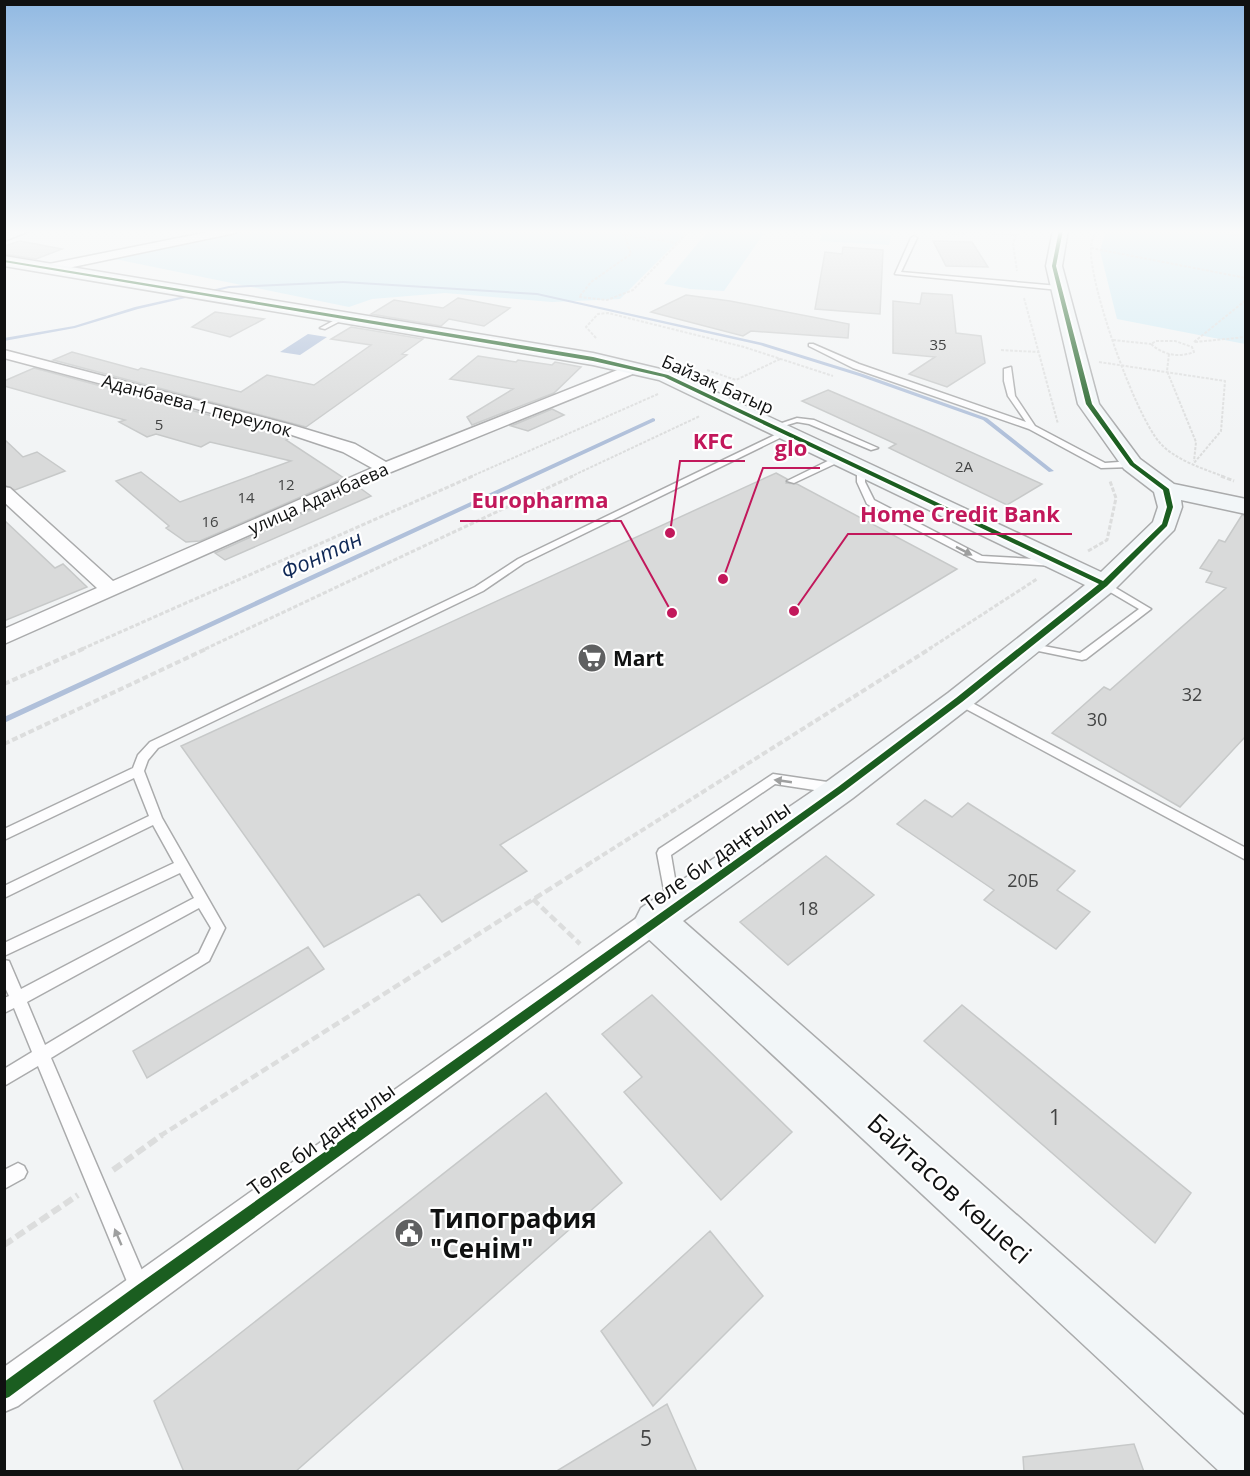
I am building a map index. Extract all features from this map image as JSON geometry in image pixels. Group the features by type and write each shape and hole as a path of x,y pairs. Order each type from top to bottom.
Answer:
{"street":[{"name":"Байзақ Батыр","path":"235,299 593,358 683,383 1104,584"},
{"path":"1062,299 1089,404 1132,464 1166,489 1245,507"},
{"name":"Аданбаева 1 переулок","path":"4,354 307,435 349,448 385,468"},
{"name":"улица Аданбаева","path":"4,638 385,468 635,368"},
{"name":"Төле би даңғылы","path":"4,1392 664,914 841,789 959,700 1104,584 1165,525 1170,507 1166,489"},
{"path":"4,492 111,590"},
{"name":"Байтасов көшесі","path":"664,914 1245,1456"}],"lane":[{"path":"323,328 344,317"},
{"path":"811,345 856,366 1032,427 1104,466 1132,464"},
{"path":"1008,369 1006,388 1012,399 1028,417 1032,427"},
{"path":"4,1078 204,957 218,928 156,818 138,771 142,758 154,745 479,589 521,561 797,420 811,422 874,448"},
{"path":"790,481 840,458"},
{"path":"861,468 861,482 870,502 980,559 1063,564"},
{"path":"1027,645 1082,657 1146,609 1104,584"},
{"path":"959,700 1245,855"},
{"path":"4,835 138,771"},
{"path":"664,914 664,853 773,779 841,789"},
{"path":"4,893 156,818"},
{"path":"4,950 183,865"},
{"path":"11,1002 202,900"},
{"path":"4,966 11,1002 41,1057 141,1291"}],"path":[{"path":"1024,299 1058,424 1065,434"},
{"path":"1102,299 1113,340 1141,415 1161,444 1194,463 1234,481"},
{"path":"1194,342 1245,300"},
{"path":"601,341 593,336 586,327 598,314 608,313 744,347 833,376"},
{"path":"1188,344 1245,338"},
{"path":"1113,340 1151,344 1168,340 1188,344 1194,349 1192,354 1168,354 1156,350 1151,344"},
{"path":"1001,350 1038,352"},
{"path":"1168,354 1167,371 1196,442 1194,463"},
{"path":"1039,356 1122,364 1225,381 1221,431 1194,463"},
{"path":"701,368 736,380 780,359"},
{"path":"4,684 683,383"},
{"path":"4,744 725,404"},
{"path":"4,1245 180,1122 1063,564 1107,540 1116,498 1104,466"},
{"path":"533,899 598,962"}],"shaded area":[{"path":"309,299 373,299 349,307"},
{"path":"515,299 620,299 620,299 552,302"},
{"path":"1112,299 1245,299 1245,344 1117,319"},
{"path":"308,334 327,337 300,355 280,352"}],"building":[{"path":"457,299 463,299 510,308 484,326 449,319 441,326 371,314 394,300 443,308"},
{"path":"678,299 714,299 849,324 848,338 751,331 743,336 651,312"},
{"path":"817,299 881,299 880,314 815,309"},
{"path":"921,299 952,299 956,333 981,336 985,363 947,387 909,374 935,357 893,353 893,301 920,304"},
{"path":"215,312 264,319 230,337 192,327"},
{"path":"351,327 423,339 402,354 407,355 306,427 53,360 72,352 138,370 141,368 241,392 267,375 314,385 371,345 331,339"},
{"path":"478,356 552,365 555,362 581,367 554,393 472,425 467,417 513,389 450,379"},
{"path":"34,368 291,437 286,440 344,478 200,541 186,542 166,528 169,526 116,481 141,472 180,502 291,461 210,442 201,447 156,434 147,437 119,422 125,420 4,386 4,381"},
{"path":"828,390 1042,484 1007,505 889,448 896,444 802,401"},
{"path":"552,409 564,415 528,431 511,426"},
{"path":"4,439 23,457 37,452 65,471 15,490 4,485"},
{"name":"Mart","path":"776,473 787,479 786,483 797,484 957,569 500,845 527,871 442,922 419,894 324,947 181,746"},
{"path":"360,488 371,496 225,560 215,553"},
{"path":"1242,515 1245,516 1245,737 1180,807 1052,733 1104,687 1110,690 1226,588 1206,582 1212,572 1200,568 1219,540 1225,542"},
{"path":"4,520 55,568 63,564 87,587 4,621"},
{"path":"925,800 952,817 968,803 1075,871 1057,890 1090,912 1056,949 984,900 994,890 897,824"},
{"path":"826,856 874,895 788,965 740,922"},
{"path":"308,947 324,969 147,1078 133,1051"},
{"path":"652,995 792,1132 721,1200 624,1092 642,1077 602,1034"},
{"path":"962,1005 1191,1193 1155,1243 924,1041"},
{"path":"546,1093 622,1183 295,1472 184,1472 154,1401"},
{"path":"710,1231 763,1296 653,1406 601,1331"},
{"path":"667,1404 697,1472 555,1472"},
{"path":"1134,1444 1144,1472 1024,1472 1023,1457"}],"waterway":[{"path":"4,340 75,327 137,308 177,299"},
{"path":"559,299 761,344 861,375 985,419 1051,471"},
{"name":"Фонтан","path":"4,720 653,420"}],"cycle path":[{"path":"232,299 593,359 666,376 1104,584"},
{"path":"4,1392 141,1291 841,789 959,700 1104,584 1165,525 1170,507 1166,489 1132,464 1089,404 1062,299"}],"place":[{"name":"KFC","path":"670,533"},
{"name":"glo","path":"723,579"},
{"name":"Home Credit Bank","path":"794,611"},
{"name":"Europharma","path":"672,613"},
{"name":"Mart","path":"592,658"},
{"name":"Типография \"Сенім\"","path":"409,1233"}]}
